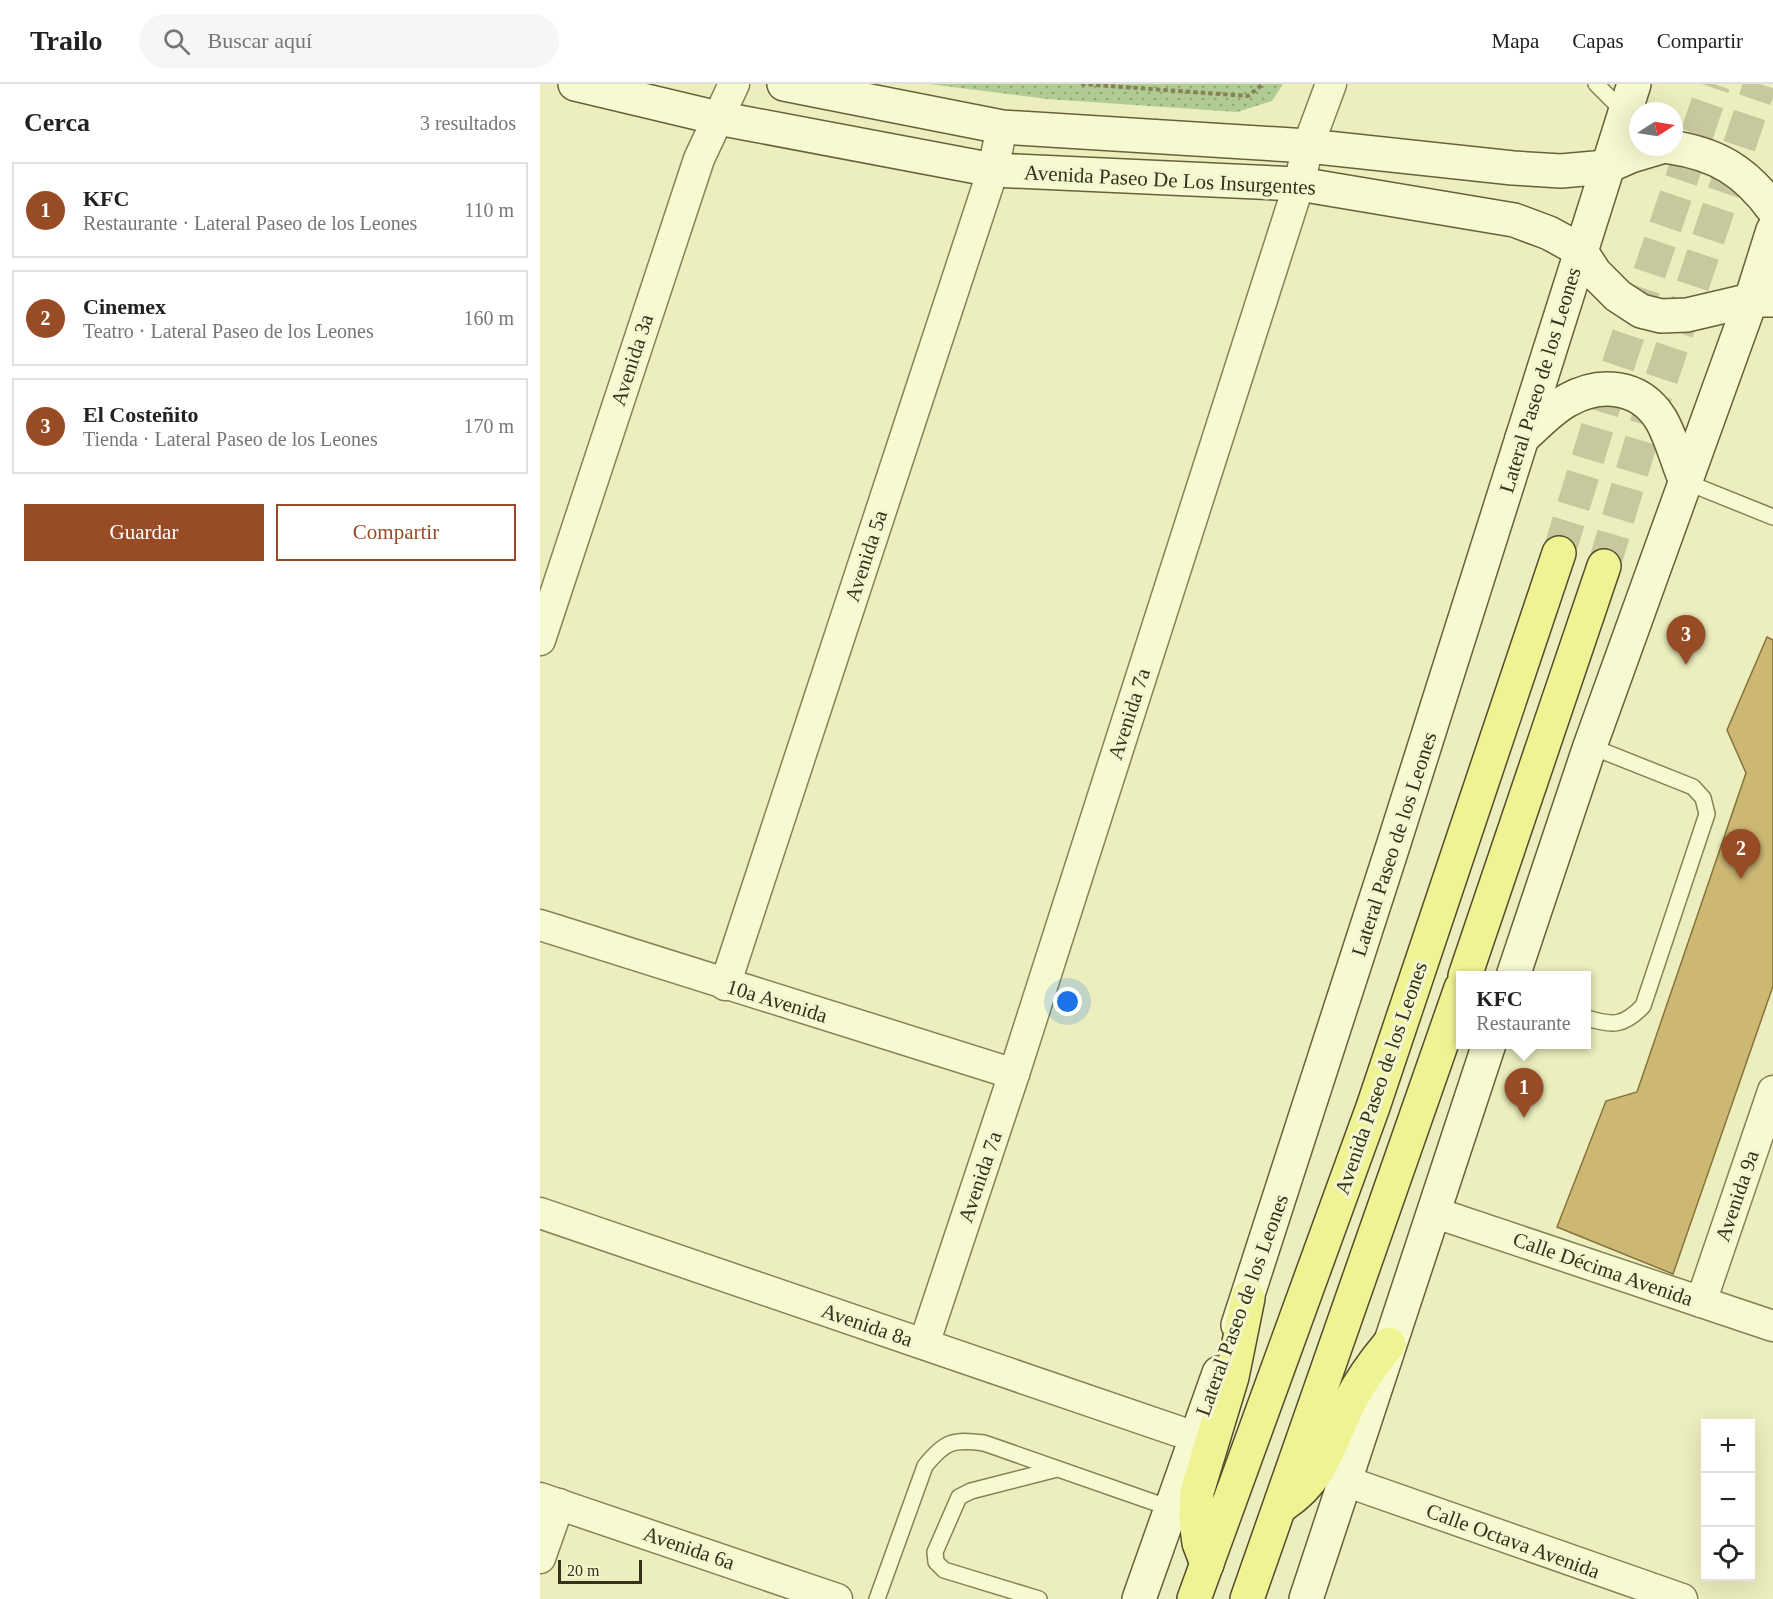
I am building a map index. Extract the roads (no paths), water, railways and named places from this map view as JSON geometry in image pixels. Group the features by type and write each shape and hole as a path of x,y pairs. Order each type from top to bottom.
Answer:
{"main road":[{"name":"Avenida Paseo de los Leones","path":"1194,1599 1372,1107 1559,553"},
{"path":"1466,971 1604,566"},
{"path":"1247,1599 1456,1002"},
{"path":"1207,1564 1199,1543 1196,1520 1197,1492 1232,1377 1248,1298"},
{"path":"1280,1506 1309,1485 1325,1457 1350,1402 1370,1367 1389,1344"}],"street":[{"name":"Avenida Paseo De Los Insurgentes","path":"575,84 718,118 993,170 1299,184 1514,220 1549,233 1580,250 1595,273 1618,296 1641,311 1661,316 1687,315 1762,300"},
{"name":"Avenida 3a","path":"540,640 699,159 734,84"},
{"name":"Avenida Paseo De Los Insurgentes","path":"784,84 1002,127 1308,146 1561,171 1606,167 1631,156"},
{"name":"Avenida 7a","path":"924,1344 1014,1074 1299,184 1308,146 1331,84"},
{"name":"Lateral Paseo de los Leones","path":"1139,1599 1195,1437 1248,1298 1629,98"},
{"name":"Avenida 5a","path":"725,985 993,170 1002,127"},
{"path":"1683,149 1700,152 1725,163 1749,181 1773,209"},
{"path":"1514,971 1590,746 1686,482 1762,300 1773,230"},
{"path":"1522,438 1566,400 1592,389 1616,387 1641,397 1661,418 1686,482"},
{"name":"10a Avenida","path":"540,925 1014,1074"},
{"path":"1306,1599 1487,1049"},
{"name":"Avenida 9a","path":"1701,1302 1773,1091"},
{"name":"Calle Décima Avenida","path":"1433,1212 1773,1326"},
{"name":"Avenida 8a","path":"540,1213 1195,1437"},
{"name":"Calle Octava Avenida","path":"1346,1481 1601,1586 1682,1599"},
{"path":"540,1558 549,1501"},
{"name":"Avenida 6a","path":"549,1501 837,1599"}],"lane":[{"path":"1596,84 1629,98"},
{"path":"1686,482 1773,517"},
{"path":"1590,746 1693,787 1702,798 1707,814 1701,838 1643,1006 1631,1018 1620,1022 1607,1024 1591,1019"},
{"path":"877,1599 925,1466 940,1448 959,1440 984,1443 1170,1508"},
{"path":"1039,1599 944,1570 936,1562 935,1552 959,1497 971,1491 1057,1469"}],"tunnel":[{"path":"1559,553 1604,406 1714,84"},
{"path":"1604,566 1646,425 1760,84"}],"place":[{"name":"El Costeñito","path":"1686,665"},
{"name":"Cinemex","path":"1741,879"},
{"name":"KFC","path":"1524,1118"}]}
